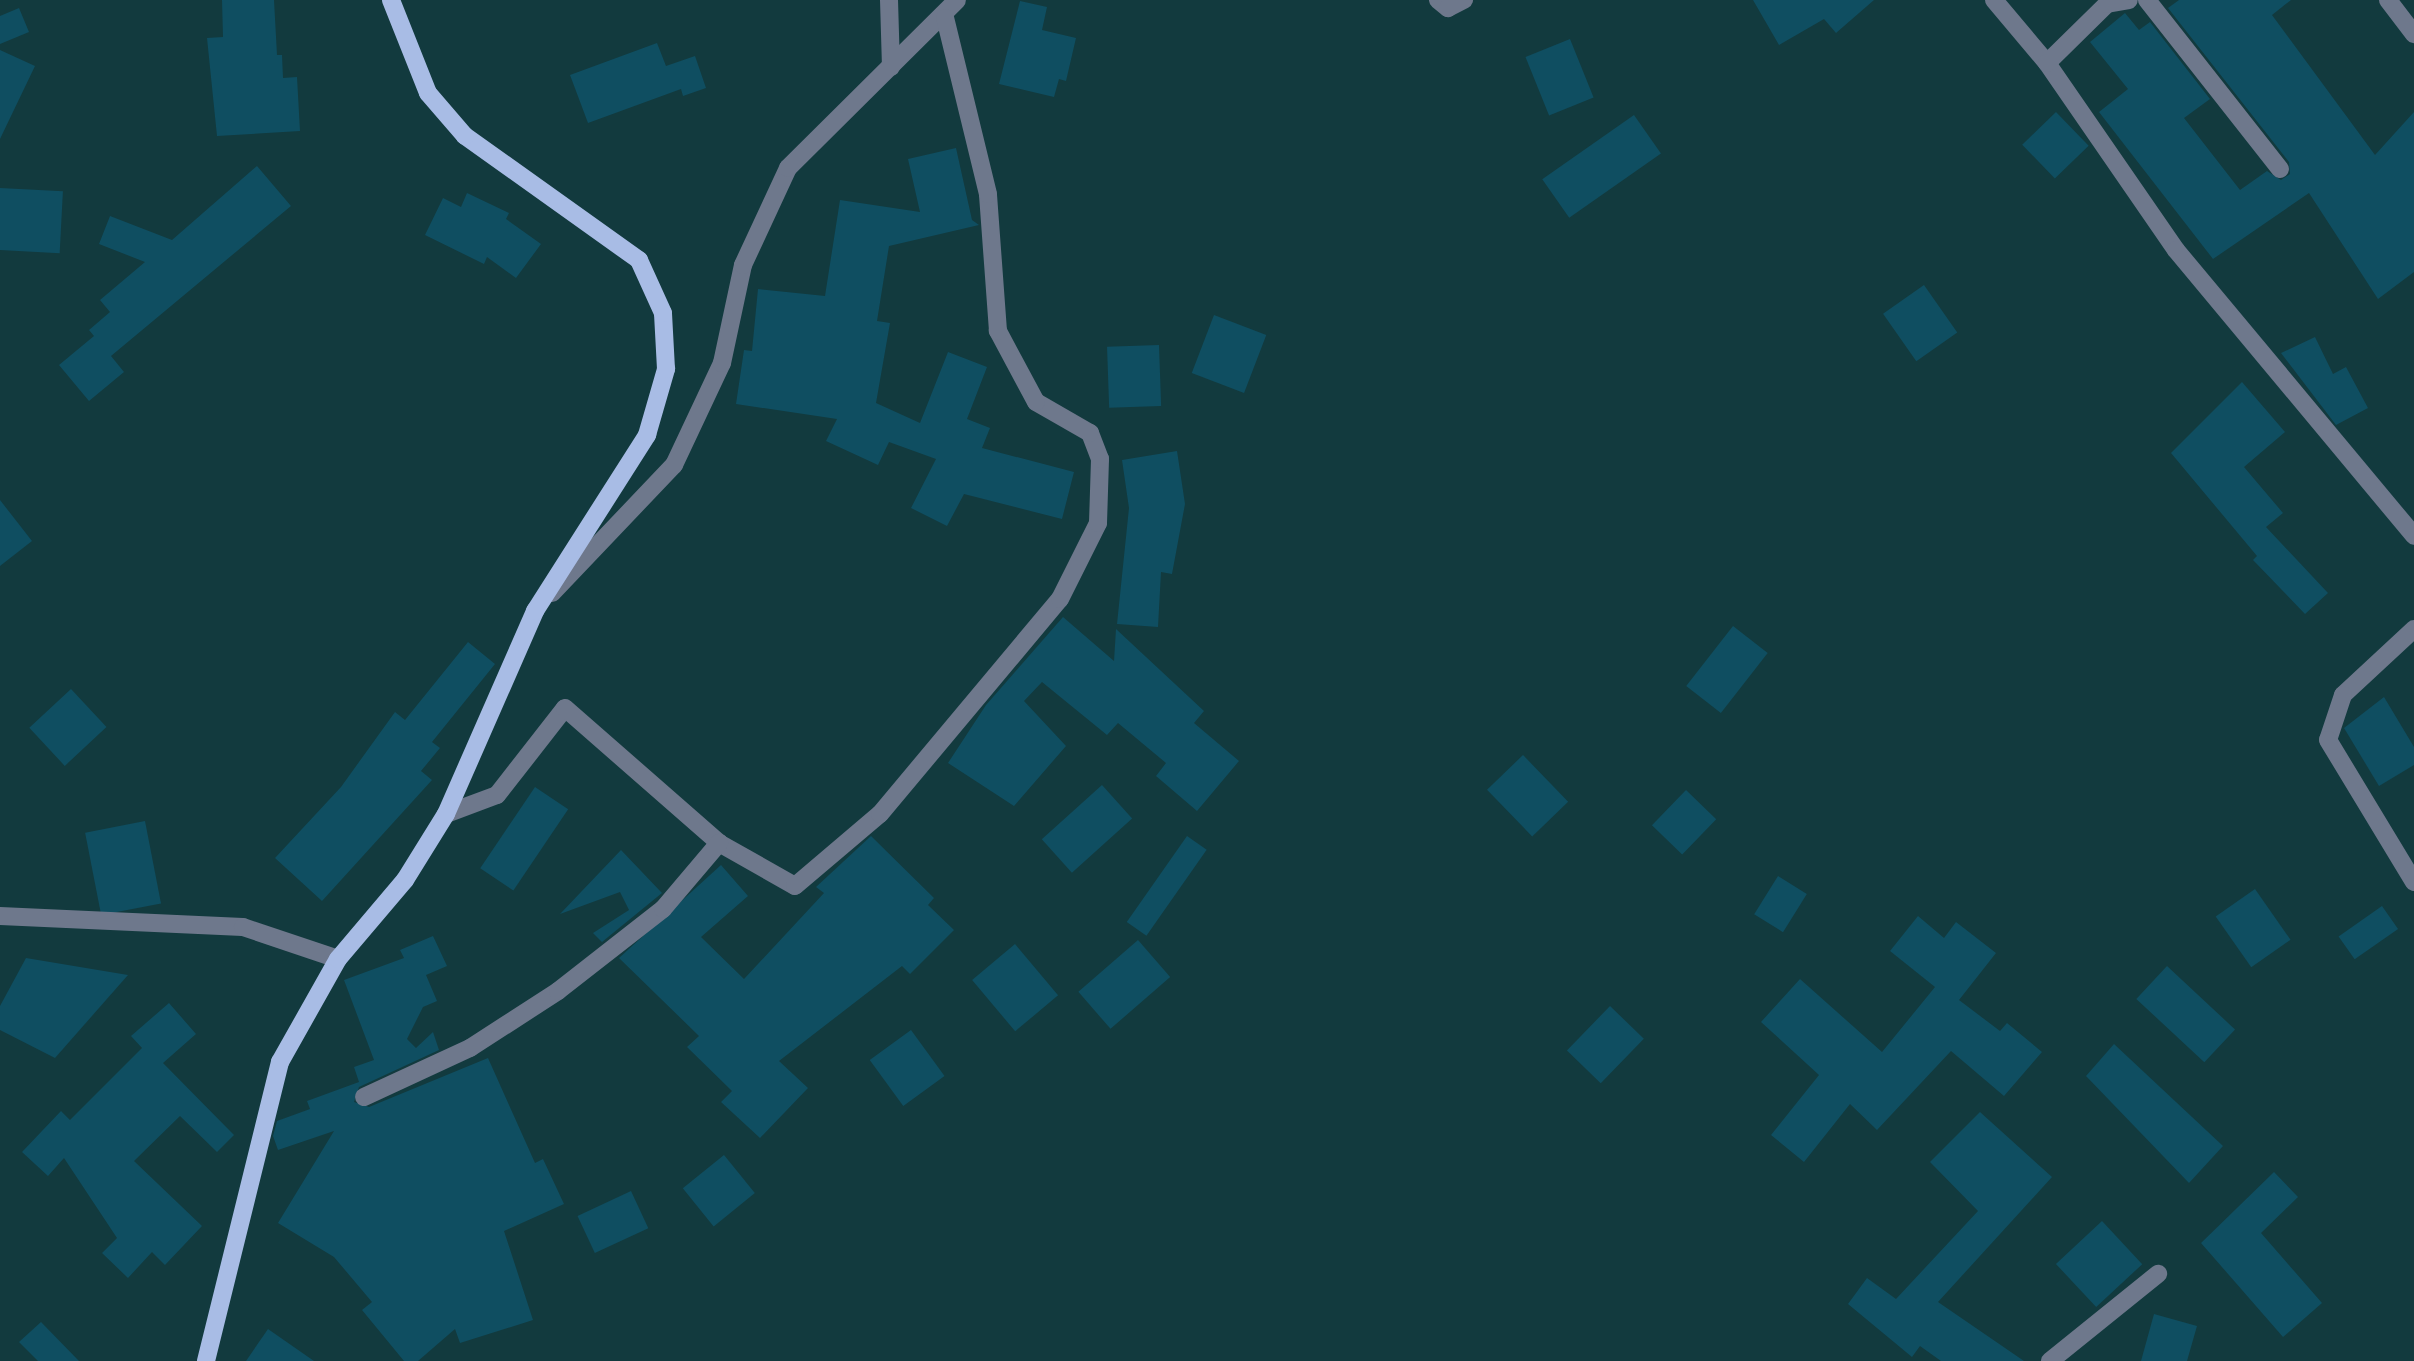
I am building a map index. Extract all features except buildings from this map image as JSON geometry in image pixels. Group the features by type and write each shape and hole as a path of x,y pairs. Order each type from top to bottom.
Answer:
{"main road":[{"path":"206,1361 280,1062 338,959 405,880 446,814 535,611 647,435 666,369 663,313 639,260 510,170 443,110 428,93 391,0"}],"street":[{"path":"889,0 891,67"},
{"path":"535,611 674,464 722,363 743,265 788,169 891,67 945,18 957,0"},
{"path":"1437,0 1448,8 1464,0"},
{"path":"1994,0 2047,63 2176,250 2414,536"},
{"path":"2047,63 2107,4 2129,0"},
{"path":"2147,0 2280,169"},
{"path":"2388,0 2414,34"},
{"path":"446,814 497,795 565,708 719,843 795,886 870,823 1060,599 1098,523 1100,459 1090,433 1036,401 998,331 988,194 945,18"},
{"path":"2414,629 2343,695 2328,740 2414,882"},
{"path":"363,1097 470,1048 558,991 663,909 719,843"},
{"path":"0,916 243,927 338,959"},
{"path":"2050,1361 2158,1274"}]}
